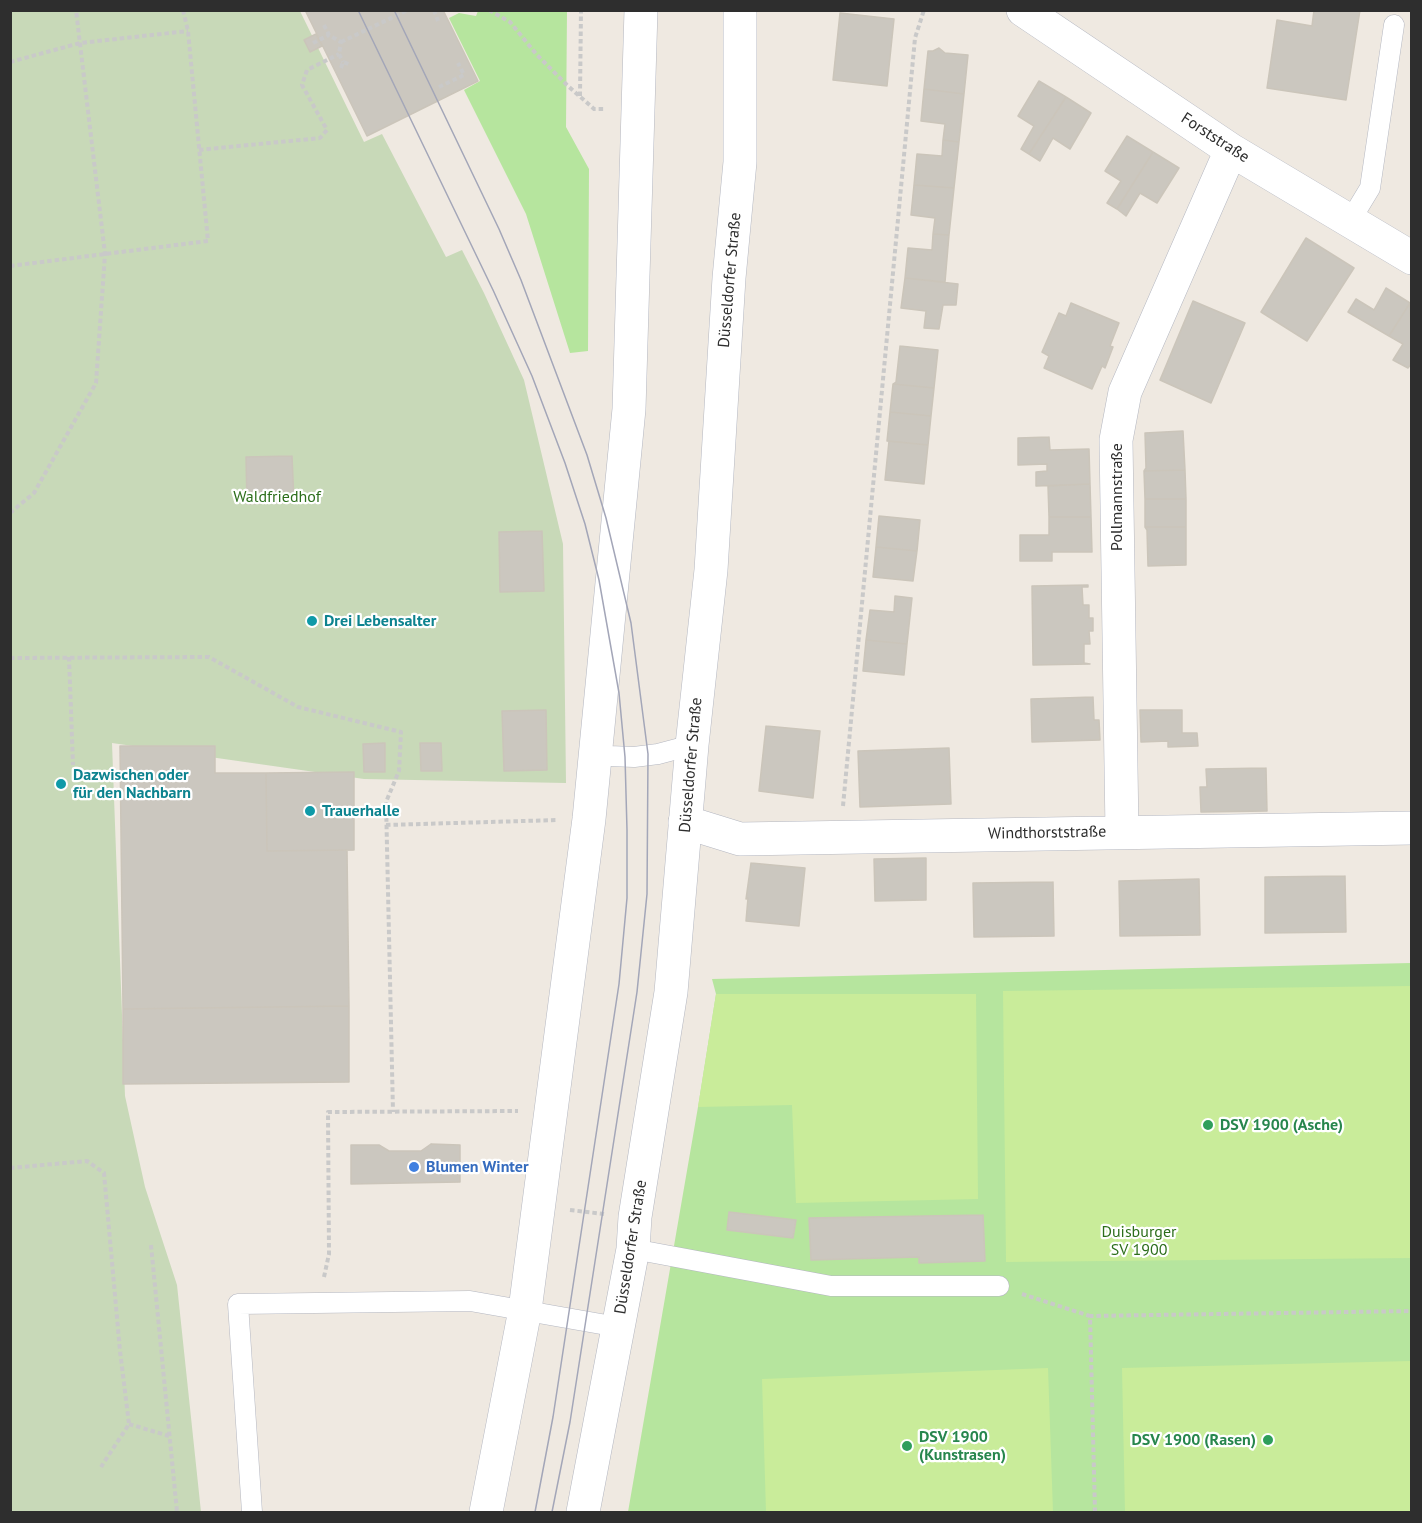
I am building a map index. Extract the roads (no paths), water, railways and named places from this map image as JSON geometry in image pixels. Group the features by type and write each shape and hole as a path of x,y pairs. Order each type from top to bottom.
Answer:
{"main road":[{"path":"486,1512 525,1310 596,751 629,409 640,10"},
{"name":"Düsseldorfer Straße","path":"583,1512 633,1249 635,1217 671,992 711,570 729,278 740,162 740,10"},
{"name":"Forststraße","path":"1023,10 1232,150 1412,258"},
{"name":"Pollmannstraße","path":"1122,832 1116,440 1125,392 1232,150"},
{"name":"Windthorststraße","path":"686,822 740,839 1412,828"}],"lane":[{"path":"1350,221 1370,188 1394,25"},
{"path":"596,751 609,756 634,757 658,754 693,745"},
{"path":"633,1249 831,1286 999,1287"},
{"path":"252,1512 238,1304 470,1301 618,1326"}],"tram line":[{"path":"358,10 532,376 585,524 599,580 619,693 625,757 627,830 627,898 619,984 553,1417 535,1512"},
{"path":"394,10 499,229 521,280 587,455 606,518 631,623 648,754 647,894 637,992 570,1422 552,1512"}],"place":[{"name":"Drei Lebensalter","path":"312,621"},
{"name":"Dazwischen oder für den Nachbarn","path":"61,784"},
{"name":"Trauerhalle","path":"310,811"},
{"name":"DSV 1900 (Asche)","path":"1208,1125"},
{"name":"Blumen Winter","path":"414,1167"},
{"name":"DSV 1900 (Rasen)","path":"1268,1440"},
{"name":"DSV 1900 (Kunstrasen)","path":"907,1446"}],"park label":[{"name":"Waldfriedhof","path":"277,497"},
{"name":"Duisburger SV 1900","path":"1139,1241"}]}
